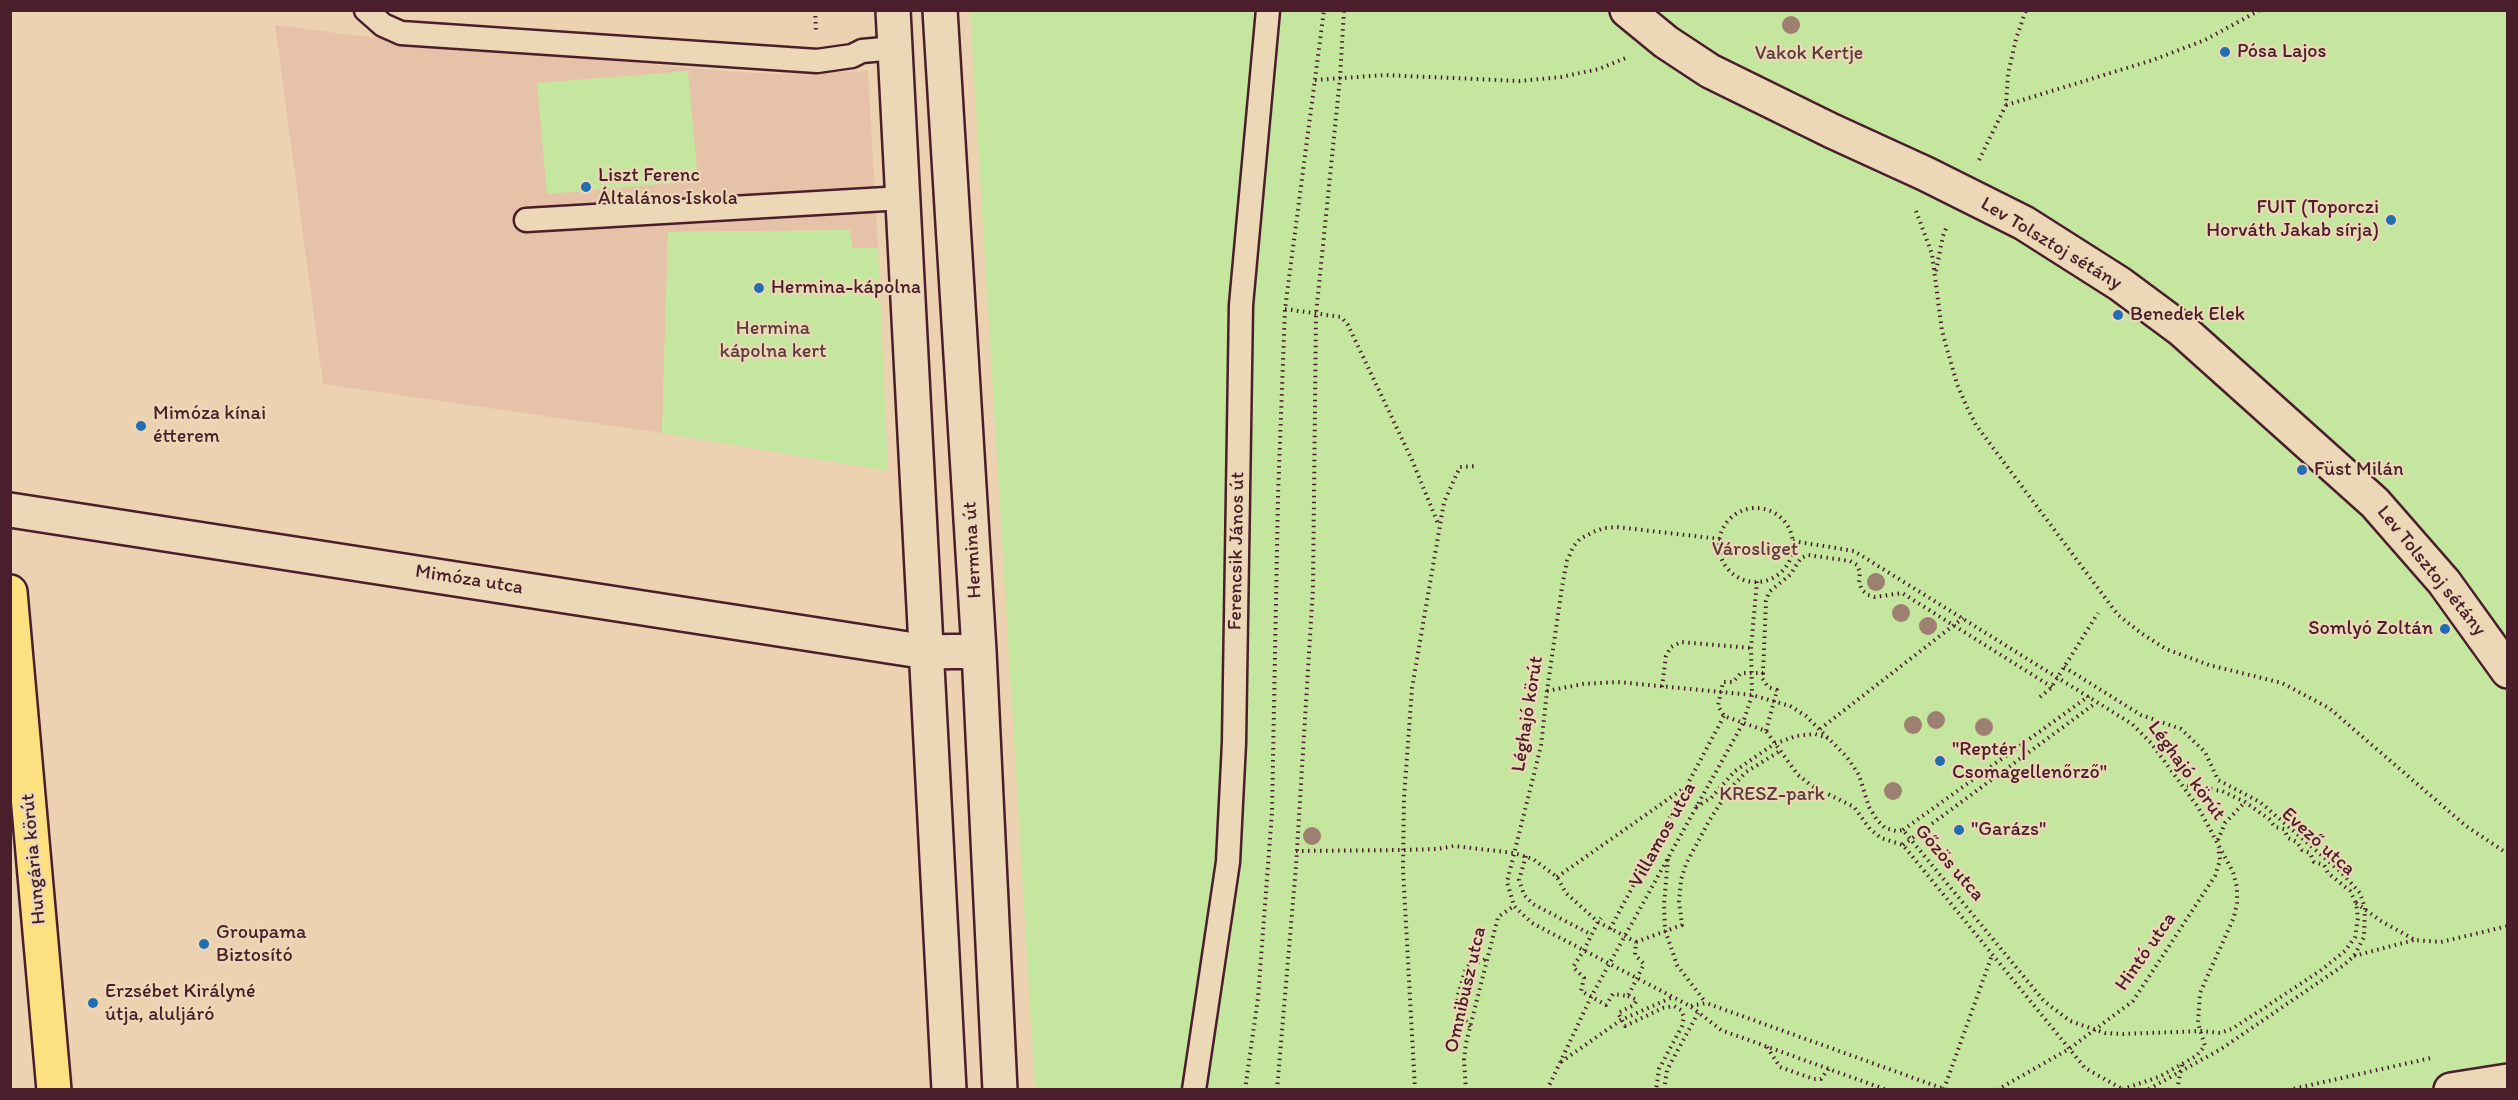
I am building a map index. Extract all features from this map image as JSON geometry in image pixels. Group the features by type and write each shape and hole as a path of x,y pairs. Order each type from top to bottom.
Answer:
{"main road":[{"name":"Hungária körút","path":"10,592 54,1089"}],"street":[{"path":"893,10 949,1089"},
{"name":"Hermina út","path":"940,10 979,651 1000,1089"},
{"name":"Lev Tolsztoj sétány","path":"1627,10 1666,42 1710,71 2025,224 2120,284 2182,330 2274,410 2375,503 2444,582 2508,671"},
{"name":"Mimóza utca","path":"10,510 927,652 979,651"},
{"path":"2451,1089 2508,1080"}],"lane":[{"path":"366,10 383,25 401,33 413,34 817,61 852,57 862,51 896,48"},
{"name":"Ferencsik János út","path":"1194,1089 1228,862 1234,743 1241,305 1268,10"},
{"path":"526,220 903,198"}],"path":[{"path":"1245,1089 1258,998 1272,812 1278,496 1285,309 1324,10"},
{"path":"1277,1089 1296,851 1312,588 1316,314 1340,78 1344,10"},
{"path":"1936,273 1943,236 2006,105 2008,74 2026,10"},
{"path":"2006,105 2153,60 2205,40 2242,22 2260,10"},
{"path":"1315,80 1385,75 1520,81 1561,77 1599,69 1666,42"},
{"path":"1895,160 1900,178 1932,254 1942,332 1957,384 1976,425 2118,615 2166,649 2209,664 2282,683 2329,708 2466,826 2508,854"},
{"path":"1285,309 1341,317 1348,325 1412,460 1440,528"},
{"path":"1415,1089 1403,850 1404,798 1412,688 1444,502 1460,467 1478,466"},
{"path":"1756,508 1767,510 1785,521 1793,541 1792,553 1780,573 1757,581 1747,581 1737,576 1729,569 1720,550 1720,540 1728,521 1736,514 1756,508"},
{"name":"Léghajó körút","path":"1514,906 1507,882 1541,746 1567,561 1573,547 1580,539 1604,528 1617,527 1720,540"},
{"name":"Léghajó körút","path":"1793,541 1854,551 2132,724 2151,743 2183,785 2217,841 2233,872 2237,887 2237,903 2234,917 2200,993 2198,1023 2205,1046 2196,1056 2159,1077 2124,1089"},
{"path":"1766,731 1777,690 1768,687 1762,678 1768,592 1790,574 1802,558 1808,555 1850,561 1857,565 1860,572 1859,582 1862,590 1868,595 1875,597 1902,593 2052,687"},
{"name":"Villamos utca","path":"1547,1089 1609,963 1743,723 1752,695 1751,648 1757,581"},
{"path":"2040,697 2052,687 2098,613"},
{"path":"1820,729 1963,618"},
{"path":"1662,687 1666,656 1671,647 1682,642 1751,648"},
{"path":"2064,667 2141,715 2181,729 2205,752 2218,780 2260,801 2332,864 2360,893 2365,908 2364,937 2354,956 2339,969 2221,1049 2147,1089"},
{"path":"1763,673 1741,673 1732,682 1722,682 1718,706 1724,716 1766,731 1798,775 1812,786 1854,807 1870,829 1881,838 1903,845 2085,1068 2124,1089"},
{"name":"Gőzös utca","path":"1547,691 1583,684 1618,682 1752,695 1790,706 1806,716 1847,758 1859,775 1869,807 1877,820 1885,828 1903,830 2044,1001 2070,1021 2093,1030 2123,1034 2201,1030"},
{"path":"1903,830 2089,696"},
{"path":"1903,845 2092,705"},
{"path":"1610,929 1724,716"},
{"path":"1696,807 1711,798 1735,771 1774,744 1796,736 1815,734 1829,739"},
{"path":"1296,851 1437,849 1454,846 1526,856 1557,877 1566,893 1610,929 1636,942 1682,925 1679,901 1681,880 1686,864 1729,790 1746,772 1780,751"},
{"name":"Evező utca","path":"2183,785 2222,791 2245,802 2270,819 2275,827 2284,829 2288,838 2297,842 2302,850 2310,853 2314,862 2324,865 2328,873 2349,891 2356,903 2358,918 2355,938 2345,951 2320,971 2232,1029 2220,1033 2201,1030"},
{"path":"1557,877 1687,786"},
{"path":"2217,841 2225,823 2245,802"},
{"name":"Hintó utca","path":"1997,1089 2069,1049 2133,1001 2216,876 2220,860 2217,841"},
{"path":"1526,856 1520,880 1524,895 1533,904 1592,935"},
{"path":"1669,856 1664,904 1665,930 1677,965 1706,1003"},
{"path":"2356,903 2381,921 2415,940"},
{"path":"1514,906 1532,923 1690,1006 1721,1030 1887,1089"},
{"name":"Omnibusz utca","path":"1466,1089 1464,1060 1498,916 1514,906"},
{"path":"1600,920 1573,968 1584,978 1581,991 1606,1005 1613,994 1637,1000 1634,1005 1618,1013 1625,1026 1663,1008 1674,1006 1681,1010 1684,1017 1682,1026 1659,1069 1656,1089"},
{"path":"2354,956 2415,940 2441,942 2508,926"},
{"path":"1628,996 1644,964 1635,955 1636,942"},
{"path":"1690,1006 1706,1003 1945,1089 1992,954"},
{"path":"1470,1028 1460,1012 1457,998 1466,968 1473,962 1481,962 1488,958"},
{"path":"1560,1062 1621,1020 1674,997"},
{"path":"1664,1089 1667,1070 1698,1013"},
{"path":"1767,1046 1780,1067 1814,1079 1821,1079 1829,1068"},
{"path":"2288,1089 2439,1056"},
{"path":"2177,1089 2182,1064"}],"shaded area":[{"name":"Liszt Ferenc Általános Iskola","path":"275,25 407,42 724,71 775,74 868,71 878,248 852,248 850,230 668,232 662,433 323,384"}],"green space":[{"name":"Városliget","path":"970,11 2507,11 2507,1089 1035,1089"},
{"path":"688,71 698,181 547,194 537,83"},
{"name":"Hermina kápolna kert","path":"850,230 852,248 878,248 888,471 662,433 668,232"}],"place":[{"name":"Pósa Lajos","path":"2225,52"},
{"name":"Liszt Ferenc Általános Iskola","path":"586,187"},
{"name":"FUIT (Toporczi Horváth Jakab sírja)","path":"2391,220"},
{"name":"Hermina-kápolna","path":"759,288"},
{"name":"Benedek Elek","path":"2118,315"},
{"name":"Mimóza kínai étterem","path":"141,426"},
{"name":"Füst Milán","path":"2302,470"},
{"name":"Somlyó Zoltán","path":"2445,629"},
{"name":"\"Reptér | Csomagellenőrző\"","path":"1940,761"},
{"name":"\"Garázs\"","path":"1959,830"},
{"name":"Groupama Biztosító","path":"204,944"},
{"name":"Erzsébet Királyné útja, aluljáró","path":"93,1003"}],"park label":[{"name":"Vakok Kertje","path":"1809,54"},
{"name":"KRESZ-park","path":"1772,795"}]}
